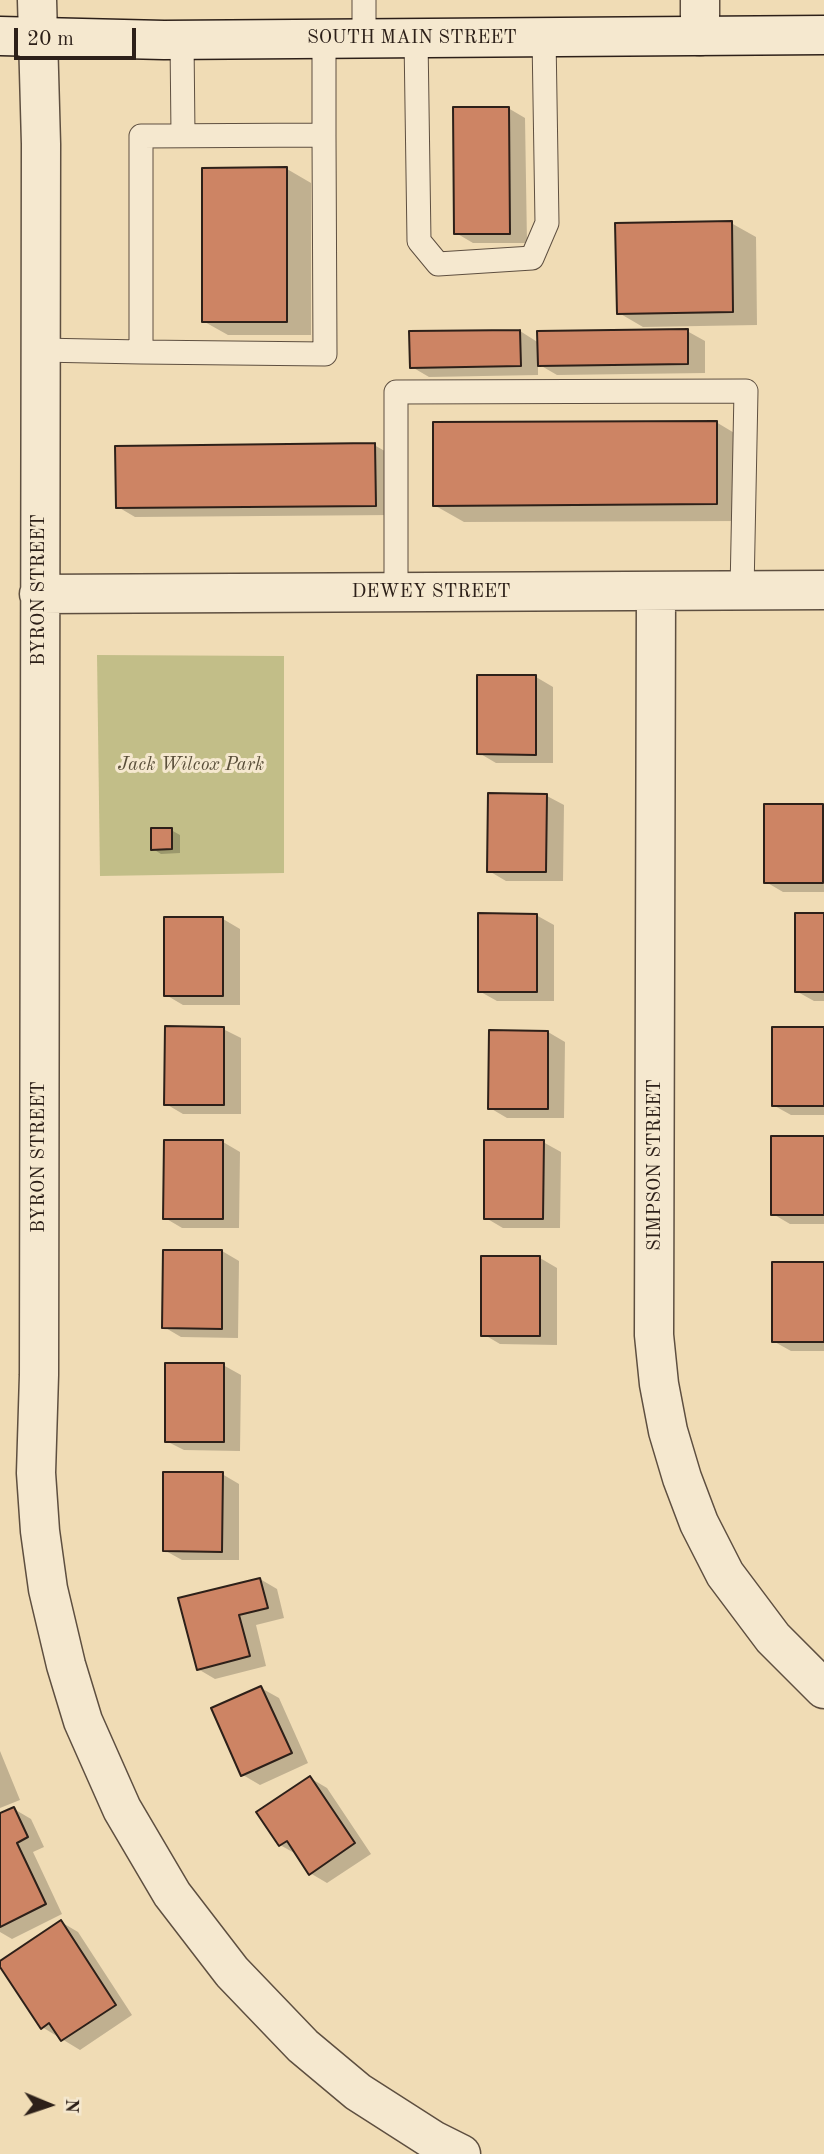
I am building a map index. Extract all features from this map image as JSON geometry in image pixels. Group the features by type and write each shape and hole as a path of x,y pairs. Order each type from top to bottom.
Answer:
{"street":[{"name":"SOUTH MAIN STREET","path":"0,36 38,19 182,40 544,37 700,18 824,35"},
{"name":"BYRON STREET","path":"38,19 41,144 39,1375 36,1473 48,1589 65,1665 83,1721 122,1810 172,1894 232,1972 303,2046 358,2092 433,2140 461,2154"},
{"name":"DEWEY STREET","path":"39,594 824,590"},
{"name":"SIMPSON STREET","path":"656,591 654,1335 659,1384 668,1431 682,1478 699,1523 725,1574 773,1638 824,1689"}],"lane":[{"path":"364,0 364,38"},
{"path":"416,38 419,241 438,264 532,258 547,223 544,37"},
{"path":"40,350 325,354 324,38"},
{"path":"182,40 183,135"},
{"path":"141,352 141,136 324,135"},
{"path":"396,592 396,392 746,391 742,591"}],"green space":[{"name":"Jack Wilcox Park","path":"97,655 284,656 284,873 100,876"}],"building":[{"path":"453,107 509,107 510,234 454,234"},
{"path":"287,167 287,322 202,322 202,168"},
{"path":"732,221 733,312 617,314 615,223"},
{"path":"688,329 688,364 538,366 537,331"},
{"path":"520,330 521,366 410,368 409,331"},
{"path":"717,421 717,504 433,506 433,422"},
{"path":"375,443 376,506 116,508 115,446"},
{"path":"477,675 536,675 536,755 477,754"},
{"path":"488,793 547,794 546,872 487,872"},
{"path":"764,804 823,804 823,883 764,883"},
{"path":"151,828 172,828 172,849 151,850"},
{"path":"478,913 537,914 537,992 478,992"},
{"path":"795,913 824,913 824,992 795,992"},
{"path":"164,917 223,917 223,996 164,996"},
{"path":"165,1026 224,1027 224,1105 164,1105"},
{"path":"772,1027 824,1027 824,1106 772,1106"},
{"path":"489,1030 548,1031 548,1109 488,1109"},
{"path":"771,1136 824,1136 824,1215 771,1215"},
{"path":"164,1140 223,1140 223,1219 163,1219"},
{"path":"484,1140 544,1140 543,1219 484,1219"},
{"path":"163,1250 222,1250 222,1329 162,1328"},
{"path":"481,1256 540,1256 540,1336 481,1336"},
{"path":"772,1262 824,1262 824,1342 772,1342"},
{"path":"165,1363 224,1363 224,1442 165,1442"},
{"path":"163,1472 223,1472 222,1552 163,1551"},
{"path":"260,1578 268,1608 239,1615 250,1656 197,1670 178,1598"},
{"path":"261,1686 292,1753 241,1776 211,1708"},
{"path":"310,1776 355,1843 309,1875 287,1841 279,1846 256,1812"},
{"path":"14,1807 28,1837 17,1843 46,1904 0,1927 0,1813"},
{"path":"61,1920 116,2005 61,2041 49,2023 41,2029 0,1967 0,1961"}]}
